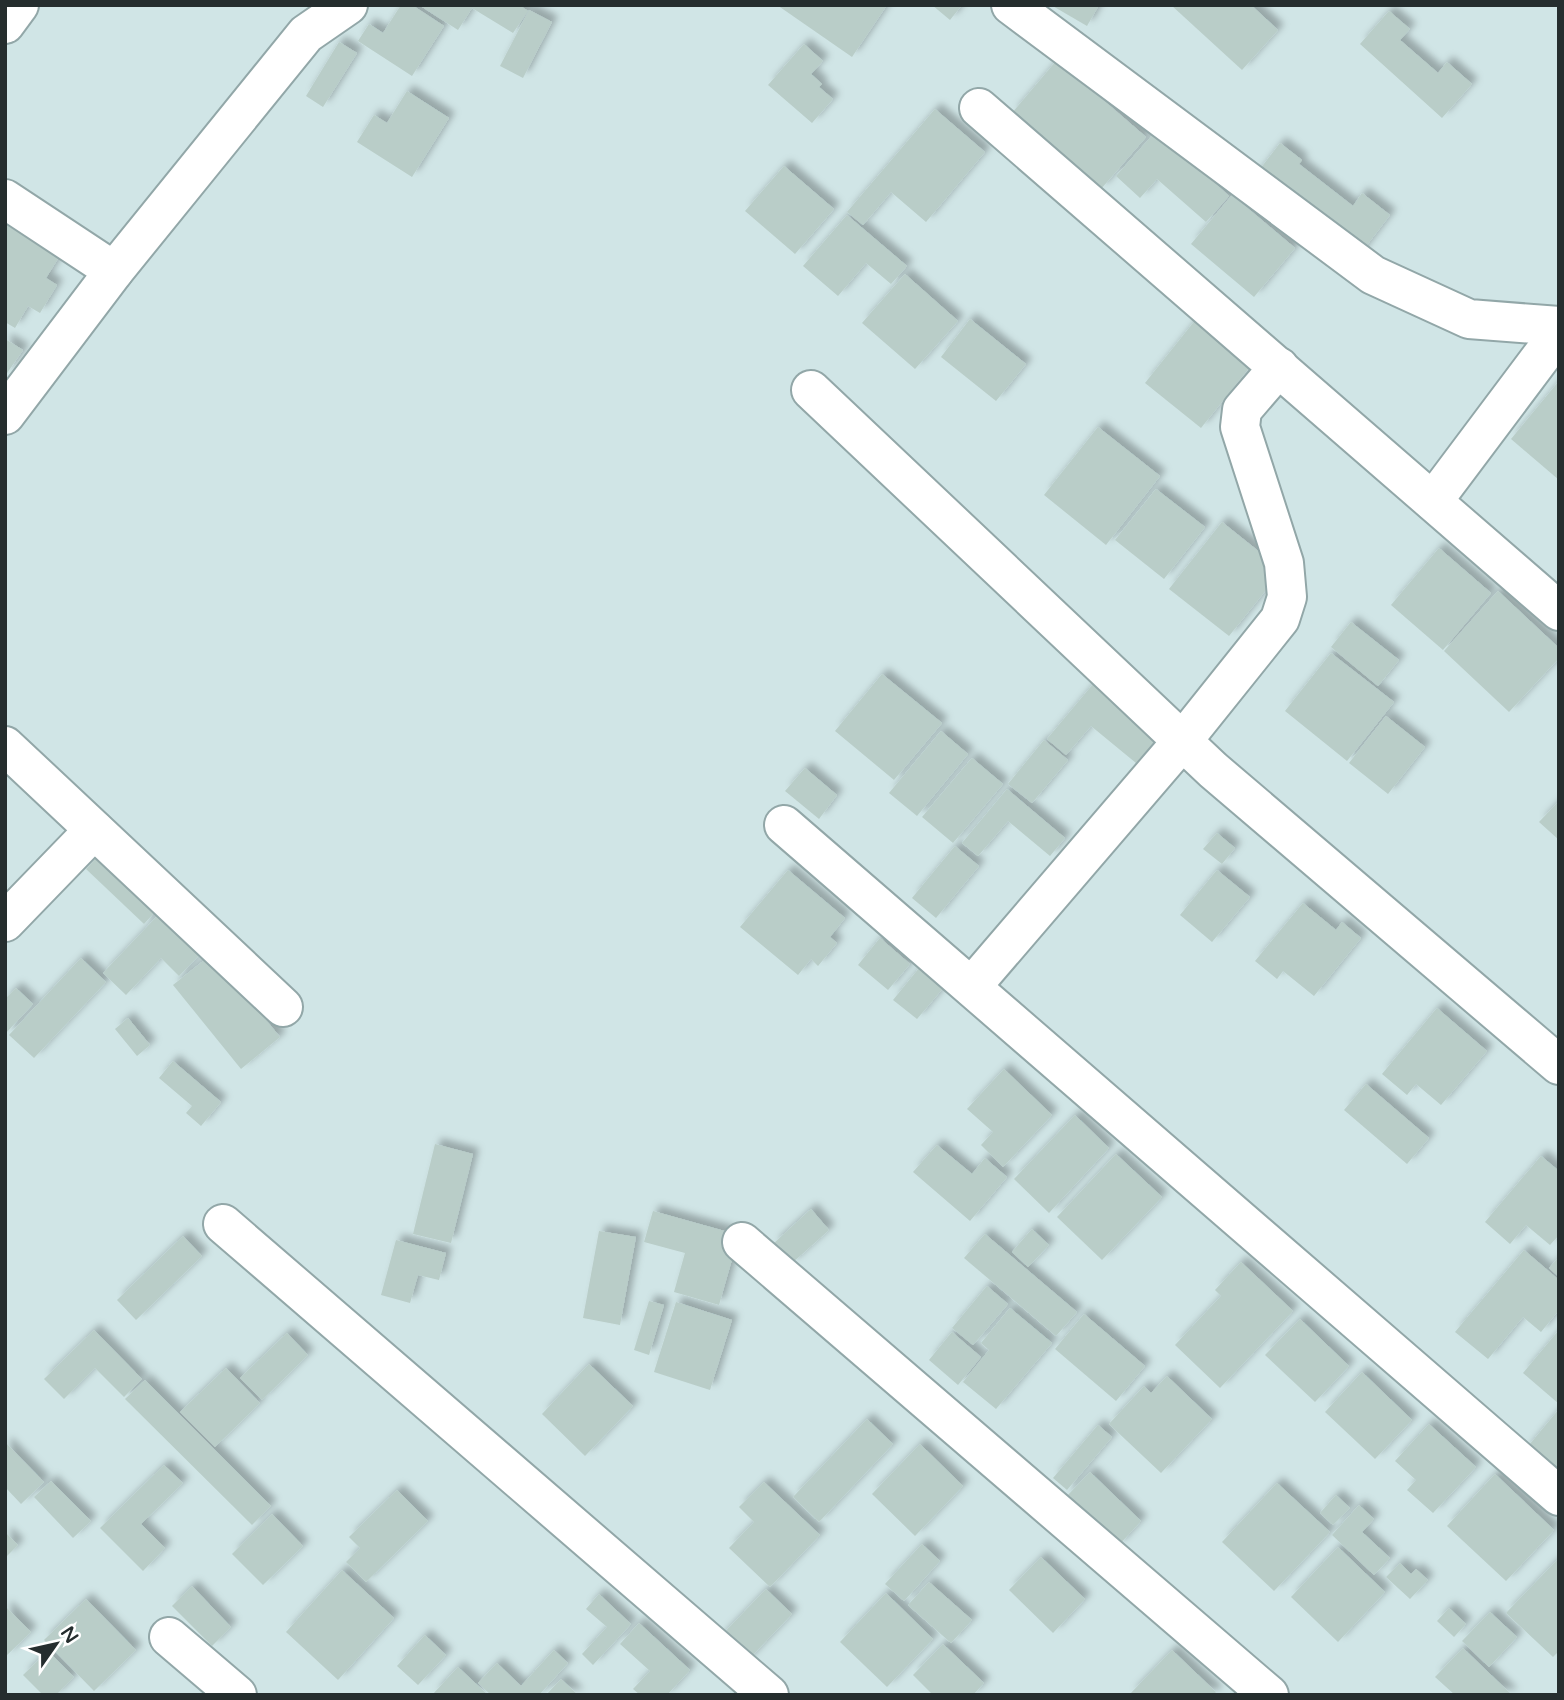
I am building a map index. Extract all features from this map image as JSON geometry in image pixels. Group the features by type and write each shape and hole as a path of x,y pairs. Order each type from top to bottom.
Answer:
{"street":[{"path":"5,24 19,5"},
{"path":"1011,5 1373,275 1469,319 1559,326"},
{"path":"5,415 114,271 306,34 346,6"},
{"path":"979,108 1559,611"},
{"path":"5,199 114,271"},
{"path":"1433,501 1559,333"},
{"path":"972,986 1184,739 1280,619 1286,597 1284,564 1240,427 1242,410 1279,367"},
{"path":"811,390 1184,739 1213,770 1559,1065"},
{"path":"5,746 283,1007"},
{"path":"784,825 1559,1496"},
{"path":"5,922 94,830"},
{"path":"223,1224 769,1695"},
{"path":"741,1242 1269,1695"},
{"path":"169,1637 237,1695"}],"building":[{"path":"401,5 412,5 444,26 412,76 358,41 369,24 383,33"},
{"path":"419,5 519,5 528,11 513,33 472,8 458,30"},
{"path":"777,5 887,5 852,57"},
{"path":"932,5 962,5 950,20"},
{"path":"1051,5 1099,5 1087,26"},
{"path":"1171,5 1251,5 1278,30 1242,70"},
{"path":"529,10 552,22 523,78 500,66"},
{"path":"1389,11 1410,29 1400,40 1438,73 1447,62 1472,84 1442,118 1360,44"},
{"path":"339,42 357,53 323,107 306,96"},
{"path":"804,44 823,61 811,74 822,84 819,87 833,99 812,123 768,85"},
{"path":"1057,60 1146,137 1101,189 1012,113"},
{"path":"407,91 449,118 412,177 357,142 374,115 387,123"},
{"path":"935,109 985,152 926,222 891,192 863,225 847,212"},
{"path":"1157,130 1229,196 1206,222 1157,179 1140,198 1116,176"},
{"path":"1280,143 1302,160 1299,164 1353,206 1362,193 1390,215 1357,258 1254,177"},
{"path":"784,166 834,209 795,254 745,211"},
{"path":"1232,195 1295,248 1254,297 1191,244"},
{"path":"847,215 907,266 891,284 866,263 838,296 803,266"},
{"path":"5,222 59,257 46,278 57,285 40,313 28,306 15,328 5,322"},
{"path":"905,274 958,321 915,369 862,323"},
{"path":"1197,318 1253,363 1201,428 1145,383"},
{"path":"970,319 1026,364 996,401 941,357"},
{"path":"5,339 23,350 5,376"},
{"path":"1559,381 1559,480 1511,439"},
{"path":"1098,427 1160,476 1106,545 1044,495"},
{"path":"1156,489 1205,527 1164,579 1115,540"},
{"path":"1222,522 1282,570 1229,636 1169,589"},
{"path":"1439,548 1491,593 1443,650 1391,605"},
{"path":"1498,591 1559,648 1559,658 1509,712 1444,651"},
{"path":"1351,622 1399,660 1378,686 1331,647"},
{"path":"1331,653 1394,702 1347,761 1285,711"},
{"path":"882,674 942,723 894,780 835,731"},
{"path":"1094,683 1158,737 1136,763 1091,726 1066,755 1047,739"},
{"path":"1386,716 1425,747 1388,794 1349,763"},
{"path":"941,731 968,754 917,816 889,793"},
{"path":"1044,740 1068,760 1032,803 1008,784"},
{"path":"972,758 1003,784 953,843 922,817"},
{"path":"805,768 837,795 819,819 785,791"},
{"path":"1007,789 1065,838 1050,856 1008,821 978,856 962,843"},
{"path":"1559,801 1559,840 1539,822"},
{"path":"1217,833 1235,848 1222,864 1203,849"},
{"path":"955,846 979,866 936,918 912,898"},
{"path":"106,848 163,903 144,924 86,869"},
{"path":"788,870 845,918 830,937 837,943 818,966 811,959 798,975 740,927"},
{"path":"1217,870 1250,897 1212,942 1180,915"},
{"path":"1303,903 1336,930 1342,922 1361,938 1314,996 1283,971 1277,979 1255,961"},
{"path":"163,910 205,949 179,976 161,958 126,995 103,973"},
{"path":"880,938 910,964 888,990 858,965"},
{"path":"212,954 280,1037 241,1069 173,985"},
{"path":"81,958 106,982 34,1058 9,1035"},
{"path":"920,967 944,987 917,1019 893,1000"},
{"path":"16,988 33,1004 5,1034 5,999"},
{"path":"1437,1008 1487,1051 1441,1105 1416,1084 1407,1095 1382,1074"},
{"path":"128,1018 150,1045 137,1056 115,1029"},
{"path":"173,1061 221,1102 201,1126 186,1113 192,1106 159,1078"},
{"path":"1004,1069 1052,1115 1003,1167 981,1145 993,1132 967,1109"},
{"path":"1366,1084 1429,1138 1407,1164 1344,1110"},
{"path":"1075,1115 1109,1148 1049,1213 1014,1179"},
{"path":"435,1144 473,1154 451,1243 413,1234"},
{"path":"937,1145 972,1174 985,1158 1007,1177 970,1221 913,1172"},
{"path":"1116,1154 1162,1197 1102,1260 1057,1217"},
{"path":"1541,1156 1559,1171 1559,1235 1550,1245 1526,1225 1510,1244 1485,1222"},
{"path":"811,1209 829,1230 791,1264 773,1244"},
{"path":"653,1211 739,1235 719,1305 674,1292 685,1253 644,1242"},
{"path":"1032,1229 1049,1245 1028,1267 1012,1252"},
{"path":"599,1231 636,1237 620,1325 583,1318"},
{"path":"985,1234 1077,1312 1056,1336 964,1258"},
{"path":"183,1236 202,1256 136,1320 117,1300"},
{"path":"396,1240 446,1253 439,1280 418,1275 410,1303 381,1295"},
{"path":"1524,1250 1559,1280 1559,1310 1541,1332 1523,1317 1488,1359 1455,1332"},
{"path":"1559,1257 1559,1277 1549,1268"},
{"path":"1241,1262 1293,1311 1220,1388 1175,1345 1221,1296 1215,1290"},
{"path":"987,1286 1008,1304 973,1345 952,1328"},
{"path":"649,1301 664,1305 649,1355 634,1350"},
{"path":"676,1302 732,1320 710,1390 654,1372"},
{"path":"1010,1308 1052,1343 996,1409 963,1382 989,1350 981,1343"},
{"path":"1084,1314 1145,1366 1116,1401 1055,1349"},
{"path":"1300,1319 1349,1366 1315,1402 1265,1355"},
{"path":"94,1330 142,1379 124,1397 95,1368 64,1399 44,1379"},
{"path":"1559,1330 1559,1404 1523,1373"},
{"path":"952,1332 981,1357 958,1385 929,1360"},
{"path":"287,1333 308,1355 262,1400 240,1378"},
{"path":"589,1364 633,1406 585,1456 542,1414"},
{"path":"226,1368 260,1403 215,1447 180,1412"},
{"path":"1362,1372 1412,1420 1375,1459 1325,1412"},
{"path":"1167,1376 1212,1419 1161,1473 1109,1424 1144,1386 1151,1393"},
{"path":"145,1380 271,1506 252,1525 125,1399"},
{"path":"1559,1409 1559,1478 1525,1450"},
{"path":"867,1419 893,1444 819,1522 793,1497"},
{"path":"1429,1424 1476,1467 1433,1513 1407,1490 1416,1480 1395,1461"},
{"path":"1098,1425 1112,1437 1067,1490 1053,1478"},
{"path":"5,1442 44,1482 21,1504 5,1487"},
{"path":"920,1444 963,1486 915,1536 872,1494"},
{"path":"164,1465 183,1483 141,1524 165,1548 143,1571 100,1528"},
{"path":"1090,1472 1141,1521 1118,1546 1066,1497"},
{"path":"1495,1474 1554,1530 1506,1581 1447,1526"},
{"path":"51,1481 91,1521 73,1538 34,1497"},
{"path":"764,1482 820,1535 770,1587 729,1548 754,1522 739,1507"},
{"path":"1277,1483 1330,1532 1274,1591 1222,1542"},
{"path":"397,1490 428,1521 366,1582 346,1562 360,1548 349,1537"},
{"path":"1336,1495 1350,1508 1333,1525 1320,1513"},
{"path":"1359,1505 1374,1519 1362,1532 1390,1558 1374,1575 1332,1535"},
{"path":"272,1514 303,1546 263,1585 232,1554"},
{"path":"5,1532 18,1545 5,1558"},
{"path":"922,1544 940,1561 904,1601 885,1584"},
{"path":"1338,1547 1385,1592 1338,1642 1291,1597"},
{"path":"1041,1557 1085,1599 1053,1633 1009,1590"},
{"path":"1559,1558 1559,1651 1553,1657 1506,1613"},
{"path":"1400,1563 1411,1574 1416,1569 1428,1580 1410,1599 1386,1577"},
{"path":"342,1570 394,1618 338,1680 286,1632"},
{"path":"929,1582 972,1620 951,1643 908,1605"},
{"path":"192,1586 231,1627 212,1646 172,1606"},
{"path":"766,1589 792,1614 745,1663 719,1638"},
{"path":"886,1593 933,1639 887,1687 840,1642"},
{"path":"599,1594 631,1624 593,1665 582,1654 607,1627 586,1609"},
{"path":"86,1599 136,1650 94,1691 44,1640"},
{"path":"5,1606 31,1632 5,1657"},
{"path":"1449,1608 1466,1624 1454,1637 1437,1621"},
{"path":"1490,1612 1517,1637 1489,1667 1462,1641"},
{"path":"639,1623 690,1670 667,1695 640,1695 633,1689 650,1671 620,1644"},
{"path":"425,1635 446,1655 418,1685 397,1666"},
{"path":"943,1644 984,1683 973,1695 933,1695 913,1675"},
{"path":"1463,1648 1512,1695 1455,1695 1435,1677"},
{"path":"554,1650 568,1663 539,1695 491,1695 478,1683 497,1663 521,1686"},
{"path":"1172,1650 1216,1692 1214,1695 1129,1695"},
{"path":"48,1651 74,1677 56,1695 43,1695 23,1675"},
{"path":"458,1667 488,1695 432,1695"},
{"path":"561,1679 578,1695 546,1695"}]}
